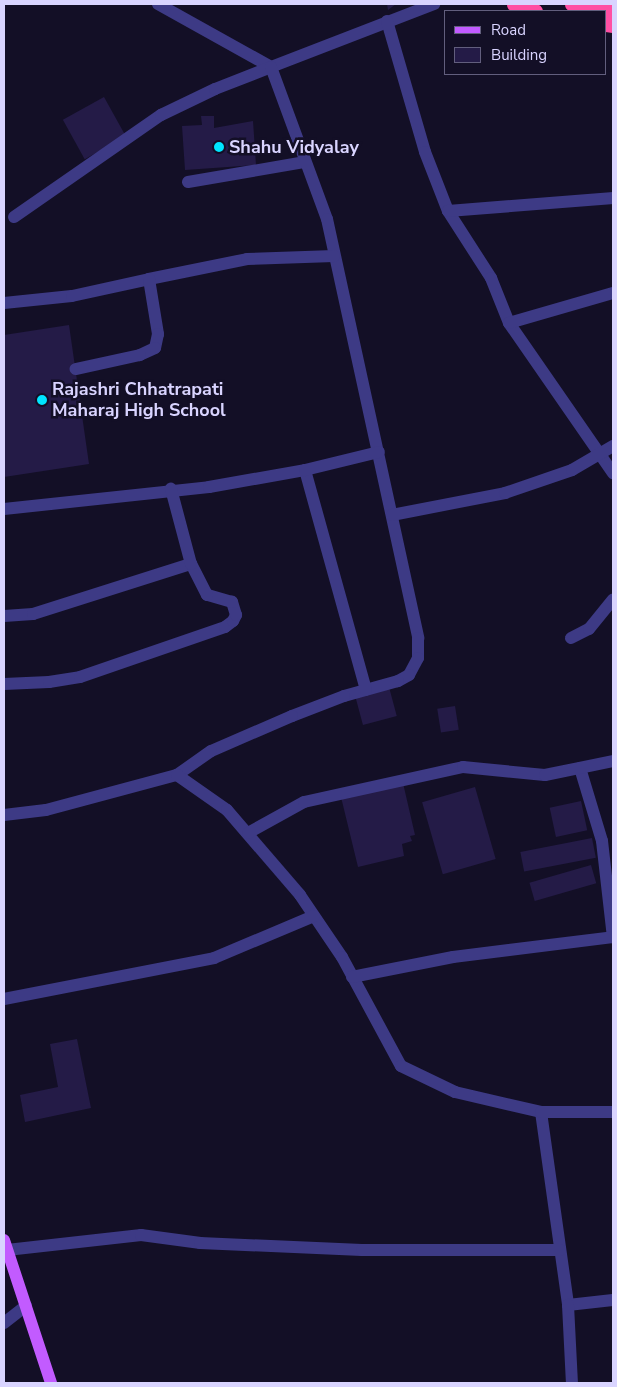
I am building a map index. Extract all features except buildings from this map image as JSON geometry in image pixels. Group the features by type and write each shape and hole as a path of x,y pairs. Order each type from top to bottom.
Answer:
{"highway":[{"path":"514,4 532,10"},
{"path":"572,4 603,10"}],"main road":[{"path":"5,1245 8,1266 26,1306 51,1383"}],"street":[{"path":"4,815 46,810 177,776 211,751 292,716 409,675 419,650 379,452 327,219 289,108 271,67 158,4"},
{"path":"14,217 161,115 215,89 386,21 434,4"},
{"path":"386,21 425,152 448,210 491,278 508,323 613,473"},
{"path":"188,182 306,162"},
{"path":"448,210 613,198"},
{"path":"4,303 72,296 247,259 334,256"},
{"path":"76,369 140,356 155,348 158,334 149,279"},
{"path":"508,323 613,293"},
{"path":"392,515 505,493 572,470 613,446"},
{"path":"4,509 209,487 305,470 379,452"},
{"path":"305,470 366,690"},
{"path":"4,684 49,682 80,676 225,627 236,615 232,602 207,595 191,564 171,490"},
{"path":"4,616 33,614 191,564"},
{"path":"571,638 589,629 613,599"},
{"path":"248,833 304,802 463,767 545,775 613,761"},
{"path":"352,977 453,956 613,937 602,841 580,768"},
{"path":"177,776 227,810 248,833 314,916 352,977 400,1066 455,1092 541,1112 613,1112"},
{"path":"4,998 214,958 314,916"},
{"path":"541,1112 568,1305 572,1383"},
{"path":"5,1245 141,1235 200,1242 362,1250 560,1250"},
{"path":"568,1305 613,1300"},
{"path":"4,1323 26,1306"}],"place":[{"name":"Shahu Vidyalay","path":"219,147"},
{"name":"Rajashri Chhatrapati Maharaj High School","path":"42,400"}]}
